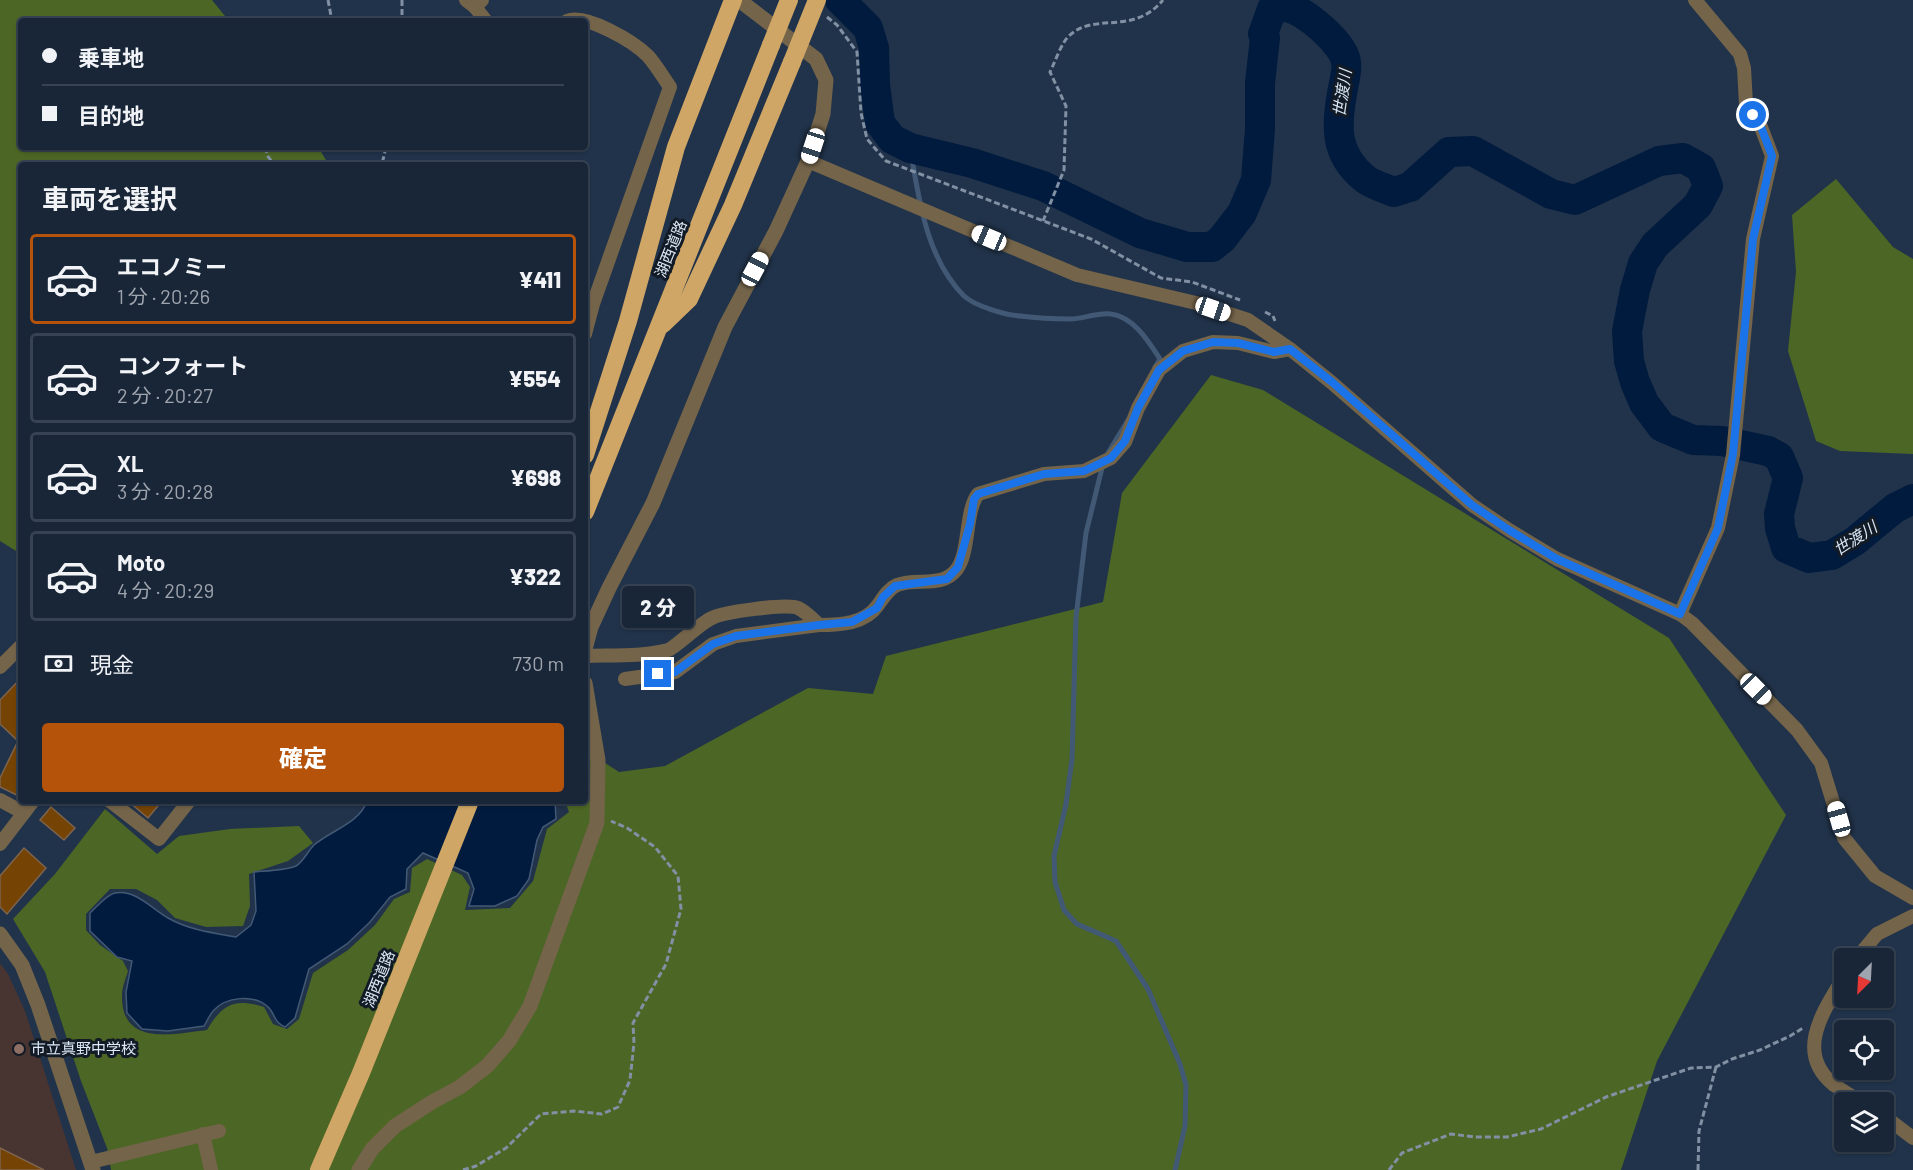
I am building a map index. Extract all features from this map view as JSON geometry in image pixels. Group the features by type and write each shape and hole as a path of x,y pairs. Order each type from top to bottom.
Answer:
{"highway":[{"name":"湖西道路","path":"588,504 789,0"},
{"path":"588,446 628,321 676,147 733,5"},
{"path":"658,328 689,299 733,204 792,62 819,6"},
{"name":"湖西道路","path":"319,1170 469,804"}],"street":[{"path":"1680,614 1718,528 1729,476 1753,239 1772,156 1761,127 1746,104 1744,68 1740,54 1695,0"},
{"path":"474,2 484,18"},
{"path":"588,638 604,598 653,503 725,327 776,231 808,161 823,114 826,80 816,59 733,5"},
{"path":"588,20 628,42 647,56 670,87 592,304 588,321"},
{"path":"808,161 1077,275 1196,303 1248,320 1332,382 1472,505 1557,559 1680,614 1692,623 1797,730 1821,763 1844,838 1875,876 1913,898"},
{"path":"625,679 675,672 713,644 736,636 852,622 877,608 883,597 895,586 947,579 958,567 970,524 974,499 978,494 1044,474 1084,471 1111,458 1125,441 1138,408 1159,370 1183,351 1213,342 1238,343 1274,352 1290,349"},
{"path":"588,656 671,650 682,638 712,617 738,611 796,607 819,625"},
{"path":"0,667 18,649"},
{"path":"359,1170 372,1149 395,1126 460,1087 487,1066 509,1041 530,1006 597,823 598,760 588,708"},
{"path":"0,800 24,813"},
{"path":"0,844 31,804"},
{"path":"114,804 159,838 187,804"},
{"path":"1865,948 1876,933 1913,916"},
{"path":"0,934 22,965 38,1005 92,1166 219,1131"},
{"path":"1834,994 1822,1014 1815,1034 1815,1057 1825,1075 1833,1084 1846,1092"},
{"path":"1894,1124 1913,1138"},
{"path":"203,1134 211,1170"}],"path":[{"path":"328,0 331,18"},
{"path":"402,0 402,18"},
{"path":"1043,221 1065,170 1066,106 1050,72 1069,35 1084,26 1127,22 1153,12 1163,0"},
{"path":"819,6 857,52 861,113 867,139 886,160 1091,239 1161,278 1192,282 1245,303"},
{"path":"1264,312 1273,316 1277,324"},
{"path":"463,1170 476,1166 506,1148 541,1114 574,1111 602,1114 618,1107 630,1080 634,1043 633,1023 666,964 681,909 678,876 655,847 627,828 598,815"},
{"path":"1389,1170 1402,1153 1451,1134 1507,1137 1541,1130 1606,1097 1691,1068 1716,1067 1790,1036 1822,1014"},
{"path":"1698,1170 1699,1131 1716,1067"}],"shaded area":[{"name":"市立真野中学校","path":"0,963 8,974 25,1011 76,1170 0,1170"}],"green space":[{"path":"0,0 212,0 227,18 18,18 18,150 320,150 327,162 18,162 18,552 0,541"},
{"path":"1836,179 1893,247 1913,259 1913,454 1840,451 1816,441 1788,351 1796,272 1792,215"},
{"path":"1211,375 1263,390 1669,638 1786,815 1657,1061 1621,1170 111,1170 107,1148 81,1081 45,972 13,919 55,874 105,809 157,854 179,836 230,829 299,826 313,843 288,861 249,874 250,906 243,926 206,927 175,918 157,900 136,889 110,889 86,914 86,930 100,945 123,961 128,971 122,992 124,1012 130,1023 139,1030 151,1034 179,1034 207,1030 224,1008 237,1003 264,1007 273,1024 287,1029 299,1019 313,973 348,950 375,925 394,899 410,892 412,868 427,859 462,875 470,887 465,910 510,908 533,881 547,829 569,812 566,804 588,804 588,752 619,772 665,766 808,688 873,694 886,656 1103,602 1122,493"}],"water":[{"path":"366,804 555,804 556,819 543,827 537,840 529,879 517,896 495,906 469,906 474,889 468,873 423,853 407,869 406,889 390,897 370,922 347,944 309,969 295,1018 285,1027 261,1002 247,999 225,1002 213,1012 204,1026 168,1031 142,1029 127,1013 126,992 132,961 117,957 90,931 90,913 102,901 115,893 130,894 168,918 184,925 236,937 251,925 256,911 254,872 296,866 314,845 351,821"}],"building":[{"path":"18,681 18,741 0,724 0,700"},
{"path":"18,741 18,796 0,787 0,778"},
{"path":"132,804 160,804 148,818"},
{"path":"51,807 75,828 64,840 40,820"},
{"path":"24,848 46,868 7,914 0,907 0,876"},
{"path":"0,1148 44,1170 0,1170"}],"waterway":[{"name":"世渡川","path":"840,0 868,28 874,48 875,85 880,123 892,139 910,148 972,163 1043,186 1140,233 1187,247 1212,247 1222,239 1242,213 1256,180 1260,129 1260,83 1265,38 1263,34 1272,9 1277,8 1286,7 1303,14 1322,28 1344,55 1346,73 1339,118 1343,150 1354,169 1364,178 1394,192 1410,187 1449,152 1473,151 1551,194 1575,200 1659,161 1683,158 1701,168 1708,186 1698,205 1655,245 1643,263 1635,290 1627,331 1629,361 1644,403 1662,427 1693,440 1722,441 1768,451 1779,457 1788,478 1779,514 1780,528 1786,548 1809,558 1832,555 1855,541 1895,508 1913,499"},
{"path":"910,148 926,227 941,264 951,281 964,296 983,306 1014,315 1064,319 1106,314 1119,316 1134,325 1151,345 1160,359 1155,367"},
{"path":"1108,453 1128,420"},
{"path":"1103,464 1086,533 1076,617 1072,759 1066,804 1054,856 1055,882 1064,910 1077,924 1116,941 1148,989 1180,1064 1186,1085 1185,1126 1175,1170"}],"place":[{"name":"市立真野中学校","path":"19,1049"}],"route":[{"path":"658,674 675,672 713,644 736,636 852,622 877,608 883,597 895,586 947,579 958,567 970,524 974,499 978,494 1044,474 1084,471 1111,458 1125,441 1138,408 1159,370 1183,351 1213,342 1238,343 1274,352 1290,349 1332,382 1472,505 1557,559 1680,614 1718,528 1733,454 1753,239 1772,156 1761,127 1753,115"}]}
